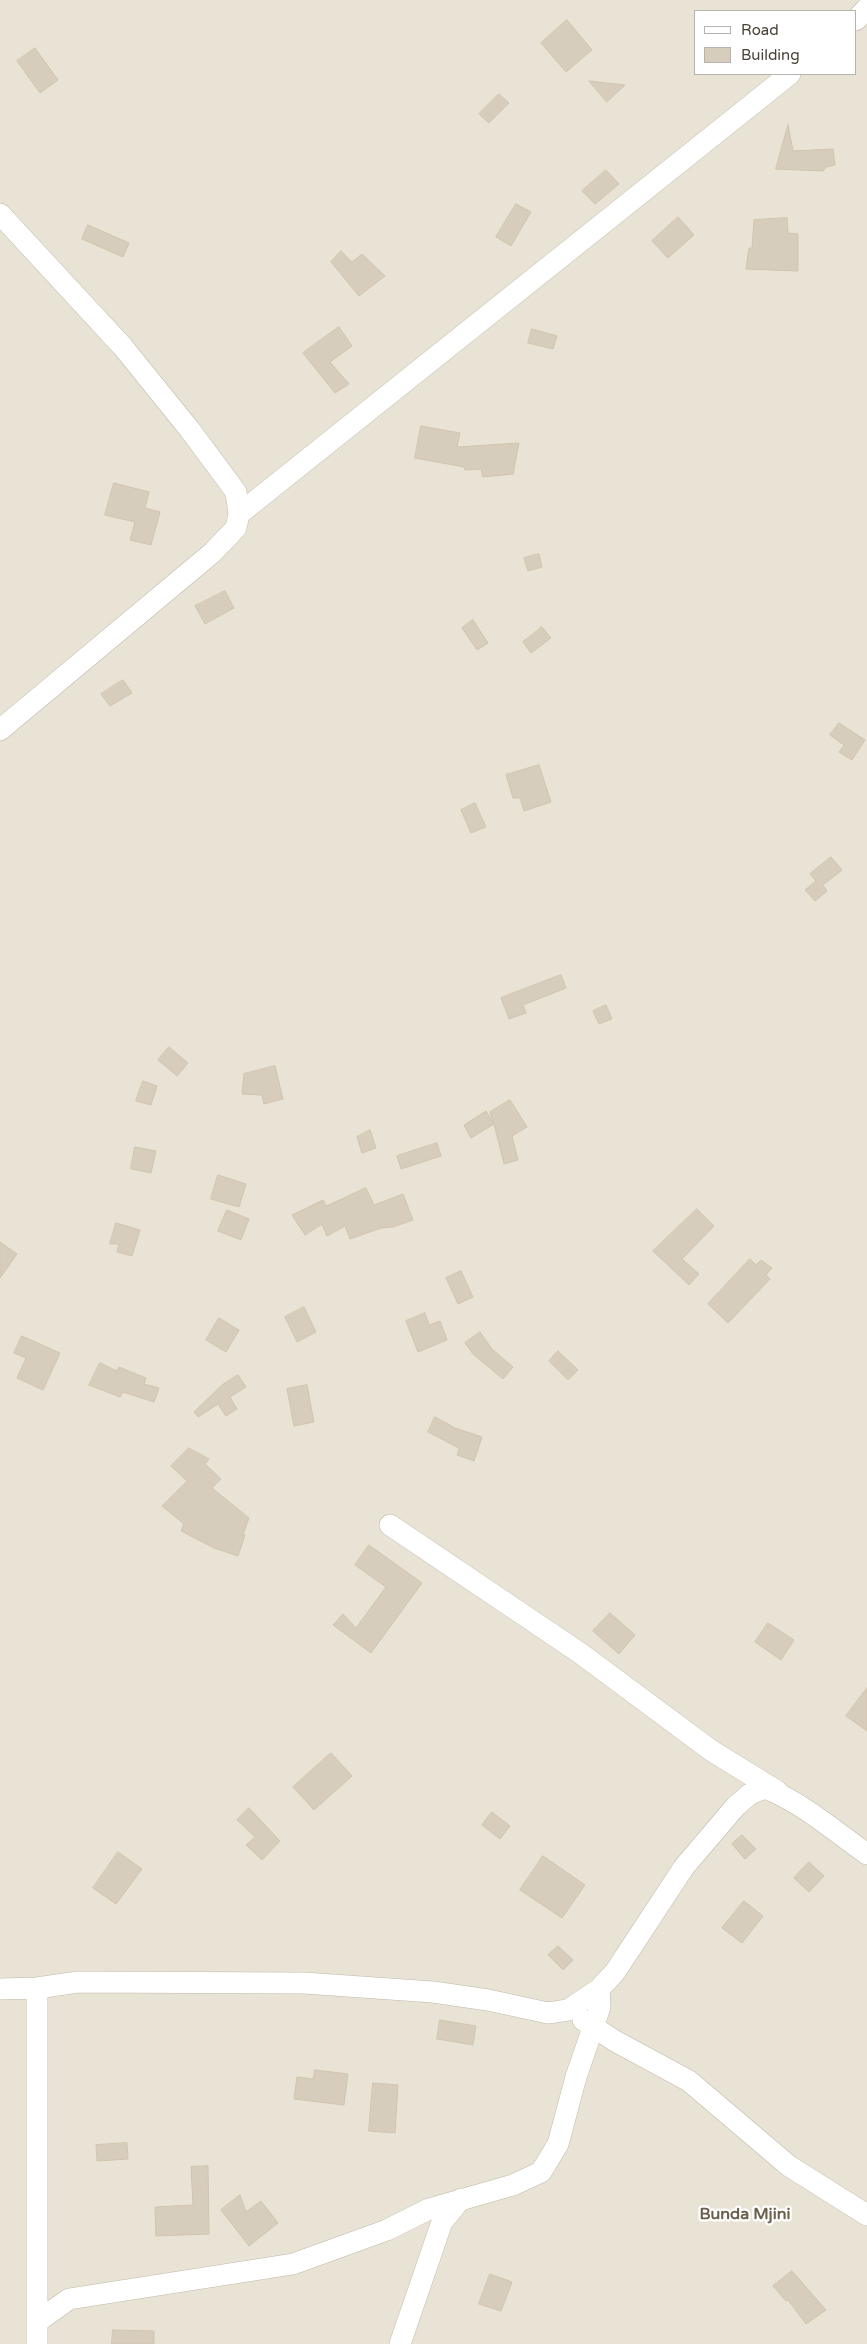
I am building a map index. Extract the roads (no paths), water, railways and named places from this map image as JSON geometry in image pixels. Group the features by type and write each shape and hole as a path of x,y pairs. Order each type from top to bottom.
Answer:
{"street":[{"path":"857,19 867,8"},
{"path":"239,514 789,75"},
{"path":"0,214 123,347 190,430 236,492 239,514 236,528 212,553 0,730"},
{"path":"390,1525 580,1653 712,1751 796,1803 867,1854"},
{"path":"0,1989 37,1988 78,1982 314,1983 433,1992 488,2000 548,2013 568,2010 599,1989 615,1972 684,1867 736,1806 750,1794 765,1788 796,1803"},
{"path":"37,1988 37,2344"},
{"path":"37,2322 69,2299 293,2264 387,2230 429,2209 513,2185 541,2172 558,2144 576,2077 600,2008 599,1989"},
{"path":"568,2010 615,2041 689,2081 789,2166 867,2215"},
{"path":"400,2344 442,2222 461,2199"}],"district":[{"name":"Bunda Mjini","path":"745,2215"}]}
